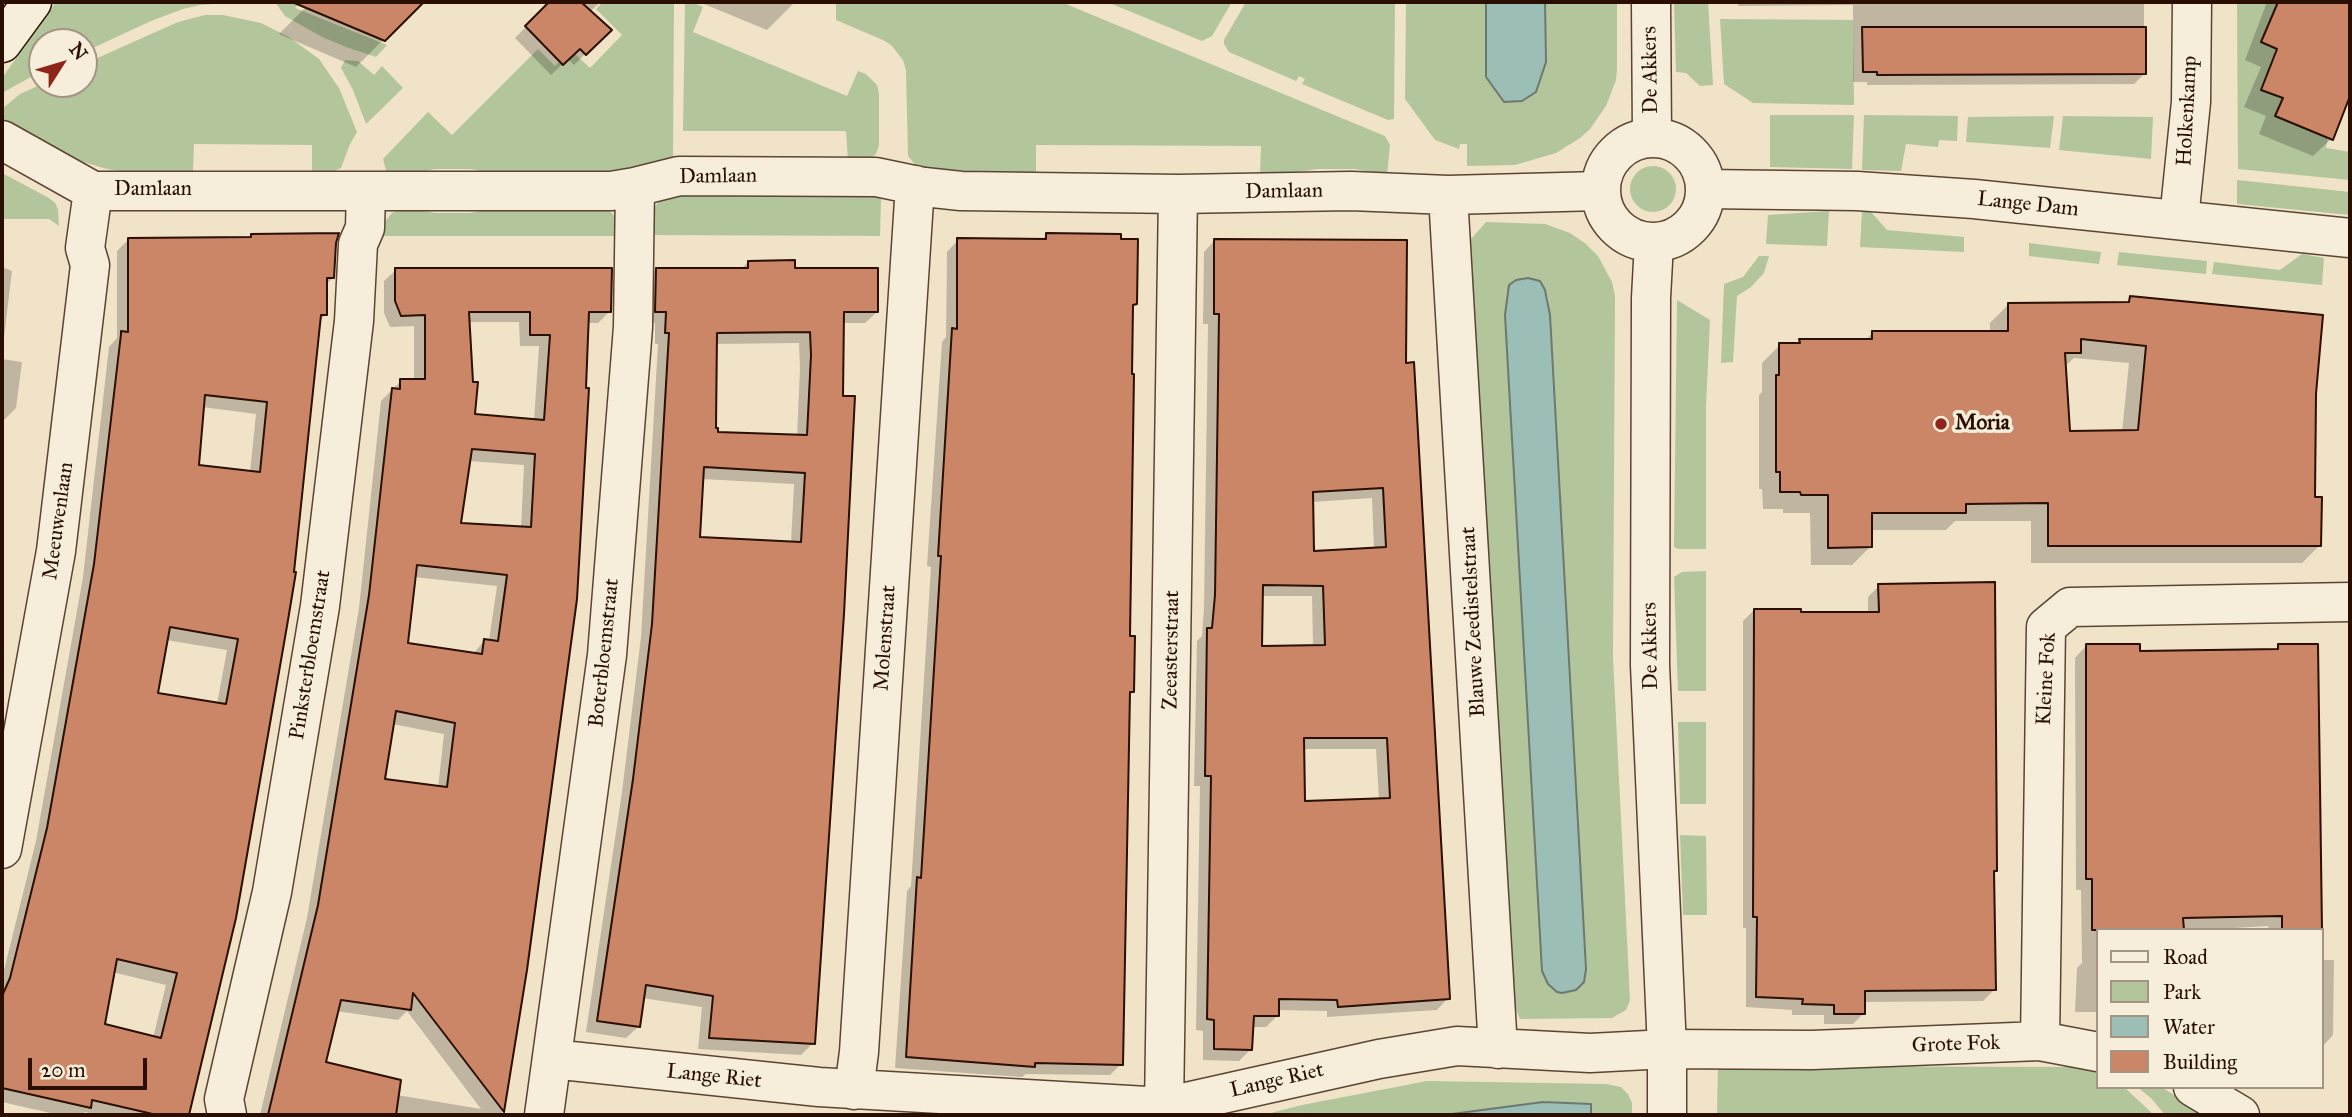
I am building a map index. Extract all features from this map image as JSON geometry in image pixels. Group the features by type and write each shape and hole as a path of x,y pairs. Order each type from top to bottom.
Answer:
{"street":[{"path":"2,43 32,2"},
{"name":"De Akkers","path":"1651,2 1652,137"},
{"name":"Holkenkamp","path":"2179,219 2191,102 2192,2"},
{"path":"1652,137 1666,139 1689,152 1703,175 1705,189 1704,202 1690,226 1680,235 1654,243 1627,236 1616,228 1608,218 1600,191 1601,177 1615,153 1639,139 1652,137"},
{"name":"Damlaan","path":"2,141 93,191 586,191 635,187 679,176 862,177 961,191 1178,194 1351,191 1448,195"},
{"name":"Molenstraat","path":"854,1090 859,1052 915,185"},
{"name":"Boterbloemstraat","path":"544,1115 607,655 632,340 635,187"},
{"name":"Lange Dam","path":"1705,189 1857,191 1974,199 2350,238"},
{"name":"Meeuwenlaan","path":"2,849 56,551 90,265 85,248 93,191"},
{"name":"Pinksterbloemstraat","path":"227,1115 224,1099 272,892 320,606 354,321 358,244 365,228 366,191"},
{"path":"1448,195 1600,191"},
{"name":"Zeeasterstraat","path":"1164,1107 1178,194"},
{"name":"Blauwe Zeedistelstraat","path":"1448,195 1498,1049"},
{"name":"De Akkers","path":"1654,243 1651,298 1650,665 1667,1049 1667,1115"},
{"name":"Kleine Fok","path":"2040,1041 2046,627 2070,607 2350,602"},
{"name":"Grote Fok","path":"1667,1049 1812,1050 2040,1041 2096,1052"},
{"name":"Lange Riet","path":"552,1059 854,1090 1164,1107 1457,1046 1590,1053 1667,1049"},
{"path":"2196,1089 2240,1115"}],"green space":[{"path":"56,2 239,2 183,9 98,46 98,28 38,28"},
{"path":"275,2 300,2 295,8 387,45 376,57 346,47 285,16"},
{"path":"603,2 674,2 673,160 609,172 497,174 471,169 435,169 387,174 383,159 428,112 452,135 538,49 555,66 571,50 590,68 622,35 596,9"},
{"path":"685,2 703,7 693,32 847,96 858,71 866,74 877,85 879,93 879,145 876,154 867,160 848,161 846,131 683,131"},
{"path":"836,2 1061,2 1385,136 1390,145 1387,175 1354,169 1318,169 1260,177 1261,146 1036,145 1036,176 951,175 918,168 908,156 906,70 903,60 885,41 836,20"},
{"path":"1107,2 1232,2 1212,36 1202,41"},
{"path":"1246,2 1395,2 1394,119 1388,120 1302,84 1305,79 1299,76 1296,81 1229,52 1224,40"},
{"path":"1406,2 1486,2 1486,77 1546,62 1545,2 1617,2 1616,80 1606,106 1590,129 1556,153 1515,165 1467,166 1467,144 1460,144 1459,149 1435,140 1405,99"},
{"path":"1674,2 1708,2 1713,85 1700,86 1686,73 1676,72"},
{"path":"2237,2 2278,2 2261,41 2277,49 2261,89 2283,98 2276,117 2328,137 2326,148 2350,152 2350,180 2238,169"},
{"path":"205,15 223,15 261,23 289,37 319,59 339,88 357,132 341,168 336,170 337,174 312,174 312,145 194,144 193,173 126,172 107,169 63,156 9,125 2,118 2,109 28,90 28,98 98,98 98,58 178,22"},
{"path":"1720,19 1853,20 1854,105 1753,103 1724,84"},
{"path":"28,41 28,79 2,93 2,78"},
{"path":"345,60 358,61 374,75 382,66 403,88 366,124 341,68"},
{"path":"1770,115 1854,115 1852,169 1770,167"},
{"path":"1864,115 1958,116 1957,141 1939,140 1938,147 1906,144 1901,171 1862,170"},
{"path":"2054,116 2050,148 1966,142 1968,117"},
{"path":"2063,116 2153,117 2151,159 2059,150"},
{"path":"1653,166 1669,173 1676,189 1669,205 1653,212 1637,205 1630,189 1637,173"},
{"path":"2,173 55,203 59,226 49,219 2,219"},
{"path":"2237,180 2350,192 2350,215 2237,204"},
{"path":"673,194 874,195 881,198 880,236 649,235 653,209 661,199"},
{"path":"412,208 435,213 470,213 495,208 609,210 617,219 619,236 381,236 383,224 392,213 399,209"},
{"path":"1829,211 1827,246 1766,244 1768,215"},
{"path":"1862,211 1871,212 1887,230 1964,237 1964,252 1860,247"},
{"path":"1486,222 1545,224 1570,233 1598,256 1612,282 1615,296 1613,658 1630,1000 1626,1010 1612,1018 1520,1019 1513,1002 1468,238 1472,238","holes":["1540,281 1548,298 1586,969 1584,982 1542,971 1505,315 1509,285"]},
{"path":"2029,243 2101,252 2099,264 2029,256"},
{"path":"2119,252 2207,261 2206,274 2117,265"},
{"path":"2302,254 2324,258 2322,285 2212,274 2214,262 2280,270"},
{"path":"1759,256 1769,256 1764,273 1751,287 1737,296 1733,362 1721,363 1724,284 1743,277"},
{"path":"1677,300 1710,320 1706,406 1706,549 1674,547"},
{"path":"1706,571 1706,691 1678,691 1674,577 1682,572"},
{"path":"1678,722 1706,722 1706,804 1680,804"},
{"path":"1680,835 1706,836 1707,915 1683,915"},
{"path":"1718,1066 2083,1067 2096,1069 2096,1089 2126,1089 2154,1115 1717,1115"},
{"path":"1427,1081 1606,1084 1621,1087 1628,1094 1632,1103 1632,1115 1591,1115 1590,1104 1543,1102 1444,1115 1263,1115"},
{"path":"2140,1089 2164,1089 2208,1115 2165,1115"}],"water":[{"path":"1486,2 1545,2 1546,62 1536,92 1522,101 1504,102 1486,77"},
{"path":"1528,278 1540,281 1545,290 1550,315 1586,969 1584,982 1576,990 1562,993 1548,984 1542,971 1505,315 1509,285 1516,280"},
{"path":"1543,1102 1591,1104 1591,1115 1444,1115"}],"building":[{"path":"292,2 424,2 385,41"},
{"path":"549,2 581,2 612,30 586,55 580,49 563,65 525,26"},
{"path":"2278,2 2350,2 2350,96 2333,140 2275,116 2283,98 2261,90 2277,49 2261,42"},
{"path":"1862,27 2146,27 2146,74 1877,75 1877,72 1863,72"},
{"path":"339,233 334,278 327,278 327,315 321,315 296,572 287,626 236,918 189,1115 157,1115 92,1100 91,1108 2,1088 2,996 10,978 47,828 94,564 121,331 128,332 128,238 251,237 251,234","holes":["205,395 267,402 260,472 199,465","170,627 238,639 226,704 158,693","117,959 177,973 161,1038 105,1024"]},
{"path":"1046,233 1121,234 1121,239 1138,239 1132,374 1130,636 1135,636 1134,692 1130,692 1123,1065 1035,1063 1035,1067 906,1057 917,877 921,878 952,328 957,329 957,238 1046,239"},
{"path":"1214,239 1407,240 1406,363 1414,362 1450,999 1338,1007 1337,1000 1279,999 1279,1016 1254,1016 1252,1050 1214,1049 1214,1020 1207,1019 1211,776 1205,776 1207,628 1212,628 1215,595 1219,314 1214,314","holes":["1383,488 1386,547 1314,551 1313,492","1263,585 1323,586 1325,645 1262,646","1304,738 1387,738 1390,798 1305,801"]},
{"path":"795,260 795,268 878,268 878,312 844,312 843,396 855,396 844,614 815,1044 709,1038 713,996 646,985 640,1027 597,1021 633,779 652,624 669,333 665,333 666,312 655,312 656,268 748,268 748,261","holes":["810,332 807,435 718,432 717,333","704,467 805,473 801,542 700,537"]},
{"path":"395,268 612,268 611,312 589,312 586,388 589,388 577,599 527,970 504,1112 413,993 411,1010 341,1000 326,1062 401,1080 396,1115 268,1115 318,905 369,595 392,388 400,389 400,379 425,379 425,315 401,316 395,301","holes":["469,312 530,312 530,335 550,335 544,420 475,414 478,382 473,382","472,449 535,454 531,527 461,523","417,565 507,575 498,641 484,639 482,654 408,643","396,711 455,723 447,787 385,779"]},
{"path":"2130,296 2323,315 2316,394 2315,497 2322,497 2321,546 2048,546 2048,503 1966,504 1966,513 1872,513 1872,547 1828,548 1828,495 1780,492 1780,472 1776,472 1776,375 1779,375 1779,343 1800,343 1799,339 1872,339 1872,331 2008,331 2008,303 2129,302","holes":["2081,339 2146,346 2138,430 2070,431 2065,353 2081,353"]},
{"path":"1995,582 1996,990 1865,991 1865,1014 1834,1014 1834,1005 1802,1004 1803,999 1756,997 1757,917 1753,917 1754,609 1879,612 1878,584"},
{"path":"2086,644 2140,644 2140,651 2278,649 2278,644 2318,644 2322,928 2282,928 2282,916 2183,918 2184,928 2092,930 2092,879 2086,879"}],"place":[{"name":"Moria","path":"1941,424"}]}
